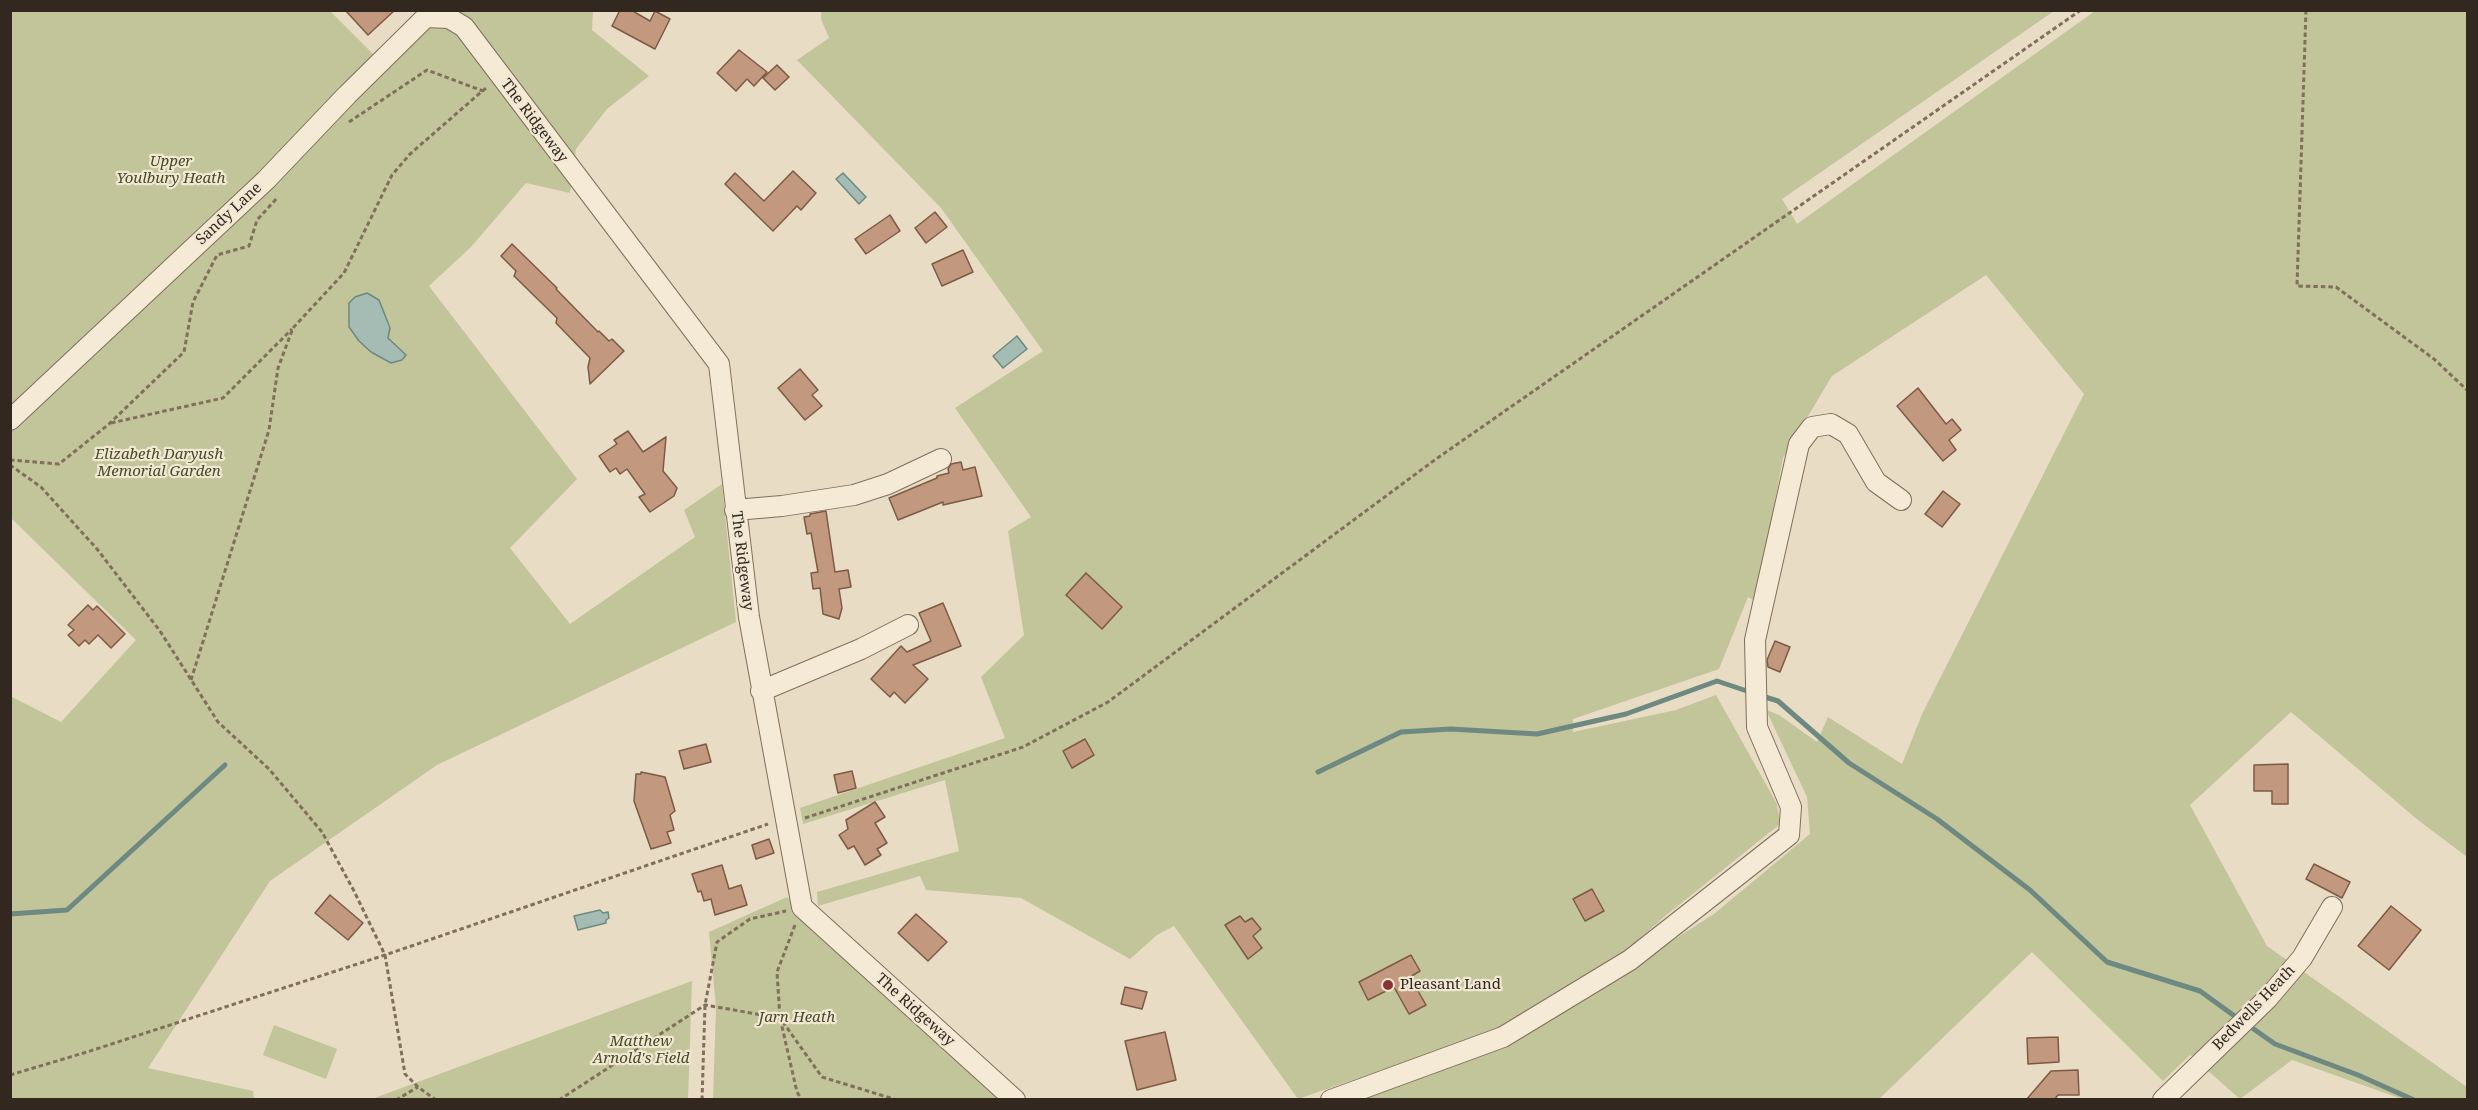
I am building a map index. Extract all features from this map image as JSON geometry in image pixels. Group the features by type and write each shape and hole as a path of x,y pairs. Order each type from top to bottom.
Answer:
{"street":[{"name":"The Ridgeway","path":"452,14 719,364 735,510 761,691 802,907 1015,1100"},
{"name":"Sandy Lane","path":"10,420 266,180 426,17 452,14"},
{"path":"1331,1100 1503,1037 1630,960 1789,835 1791,807 1757,727 1755,640 1799,444 1812,427 1831,424 1848,434 1876,482 1901,500"},
{"path":"735,510 782,506 854,495 888,484 941,459"},
{"path":"761,691 861,650 908,624"},
{"name":"Bedwells Heath","path":"2163,1100 2268,998 2302,958 2332,907"}],"path":[{"path":"10,1075 385,955 785,822 1023,747 1108,702 1436,459 2081,10"},
{"path":"2306,10 2297,286 2336,287 2434,359 2468,392"},
{"path":"346,124 427,70 483,91"},
{"path":"110,424 223,398 344,273 393,175 410,154 500,76"},
{"path":"10,460 59,464 110,424 184,352 193,302 217,255 249,246 257,220 281,194"},
{"path":"191,680 269,430 278,368 293,328"},
{"path":"10,465 41,487 97,549 160,631 218,722 269,769 322,832 385,955 405,1074 436,1100"},
{"path":"702,1100 705,1005 717,942 750,920 802,907"},
{"path":"802,907 777,972 780,1018 797,1092 802,1100"},
{"path":"559,1100 705,1005 780,1018 822,1077 897,1100"},
{"path":"396,1100 418,1087"}],"green space":[{"path":"821,10 2054,11 1782,199 1797,224 2095,11 2467,11 2467,857 2418,820 2291,712 2190,805 2267,946 2467,1087 2467,1099 2402,1099 2292,1060 2240,1099 2190,1055 2163,1081 2032,952 1879,1099 1347,1099 1570,1006 1714,914 1810,834 1807,797 1766,710 1779,715 1817,742 1828,717 1902,764 1923,712 2084,394 1986,275 1832,376 1783,458 1756,602 1748,597 1719,669 1573,719 1573,732 1676,710 1716,695 1777,804 1780,824 1664,917 1614,962 1500,1029 1298,1099 1174,926 1157,935 1130,959 1021,898 926,890 920,876 818,906 817,892 959,851 945,780 803,824 800,808 1005,738 981,677 1024,635 1008,531 1031,517 955,408 1043,351 941,208 797,60 829,38 821,19"},
{"path":"11,11 330,11 373,54 423,11 593,11 592,30 649,76 607,109 576,149 570,193 526,183 471,247 429,286 577,479 510,548 570,624 695,537 684,510 722,484 736,622 437,765 270,881 148,1068 253,1091 254,1099 11,1099 10,696 61,722 136,640 11,518"},
{"name":"Jarn Heath","path":"787,897 1000,1099 713,1099 716,1007 709,932"},
{"name":"Matthew Arnold's Field","path":"692,981 688,1099 372,1099 488,1056"},
{"path":"274,1025 337,1049 326,1079 263,1055"}],"water":[{"path":"843,173 866,197 859,204 836,179"},
{"path":"367,293 379,300 390,328 388,338 406,355 402,360 391,363 371,352 349,327 349,303 355,297"},
{"path":"1017,336 1027,349 1003,368 993,356"},
{"path":"600,910 603,913 608,912 609,918 606,923 578,930 574,916"}],"building":[{"path":"345,10 395,10 368,35"},
{"path":"620,10 631,10 650,21 655,11 670,19 655,49 612,26"},
{"path":"739,50 767,72 754,86 747,79 736,91 717,73"},
{"path":"777,65 789,77 775,90 763,78"},
{"path":"793,171 816,193 801,210 797,206 773,231 725,184 735,173 764,201"},
{"path":"935,212 947,227 926,243 915,228"},
{"path":"890,215 900,231 866,254 855,239"},
{"path":"512,244 598,332 609,341 612,339 624,351 590,384 588,367 590,358 556,323 557,318 514,276 516,271 501,256"},
{"path":"963,250 973,272 942,286 932,264"},
{"path":"800,369 818,390 812,395 822,406 805,420 778,388"},
{"path":"1918,388 1946,424 1952,419 1961,430 1949,440 1956,450 1943,461 1897,406"},
{"path":"628,431 643,452 666,437 663,471 677,488 674,496 650,512 639,497 645,494 627,469 620,474 616,468 610,472 599,456 617,444 614,440"},
{"path":"961,462 963,470 975,467 982,496 943,505 943,502 898,520 889,498 937,478 937,476 949,473 948,469 951,464"},
{"path":"1943,491 1960,504 1942,527 1925,514"},
{"path":"826,511 835,572 848,570 851,587 839,589 842,608 839,619 823,614 820,588 813,589 811,573 818,572 811,533 807,534 804,517"},
{"path":"1086,573 1122,607 1102,629 1066,595"},
{"path":"943,603 961,646 913,665 928,679 905,703 894,692 890,697 871,679 901,646 907,652 931,641 919,613"},
{"path":"88,605 93,610 97,606 125,634 111,648 98,635 89,644 85,640 79,646 68,635 74,630 68,625"},
{"path":"1775,641 1790,647 1780,672 1768,667 1767,660"},
{"path":"1085,739 1094,755 1072,768 1063,751"},
{"path":"706,744 711,762 684,769 679,751"},
{"path":"2288,764 2288,804 2272,804 2272,791 2254,791 2254,765"},
{"path":"852,771 856,788 838,793 834,775"},
{"path":"641,772 665,777 675,811 670,815 674,830 667,832 671,843 651,849 634,801 636,774 641,774"},
{"path":"875,802 885,817 875,823 887,843 877,849 881,855 865,865 854,846 848,849 839,835 848,829 846,820"},
{"path":"769,839 774,853 756,859 752,845"},
{"path":"2314,864 2350,882 2342,898 2306,879"},
{"path":"722,865 729,889 741,885 747,905 715,915 711,899 704,901 701,891 698,892 692,874"},
{"path":"1592,889 1604,911 1585,921 1573,899"},
{"path":"330,895 363,923 348,940 315,913"},
{"path":"2391,906 2421,930 2389,970 2358,946"},
{"path":"916,914 947,942 928,961 898,933"},
{"path":"1240,916 1245,922 1252,918 1261,929 1253,936 1262,948 1248,959 1225,925"},
{"name":"Pleasant Land","path":"1411,955 1420,971 1410,977 1426,1005 1409,1014 1394,987 1368,1000 1359,982"},
{"path":"1125,987 1147,992 1142,1009 1121,1004"},
{"path":"1165,1032 1176,1080 1137,1090 1125,1041"},
{"path":"2058,1037 2059,1062 2028,1064 2027,1038"},
{"path":"2078,1070 2079,1095 2058,1095 2054,1100 2026,1100 2051,1071"}],"waterway":[{"path":"1318,772 1401,732 1451,729 1537,734 1626,714 1717,681 1753,693"},
{"path":"1762,696 1778,701 1849,763 1937,819 2030,890 2107,962 2200,991 2240,1020"},
{"path":"10,914 67,910 225,765"},
{"path":"2248,1025 2275,1044 2358,1075 2414,1100"}],"place":[{"name":"Pleasant Land","path":"1388,985"}],"park label":[{"name":"Upper Youlbury Heath","path":"171,170"},
{"name":"Elizabeth Daryush Memorial Garden","path":"159,464"}]}
